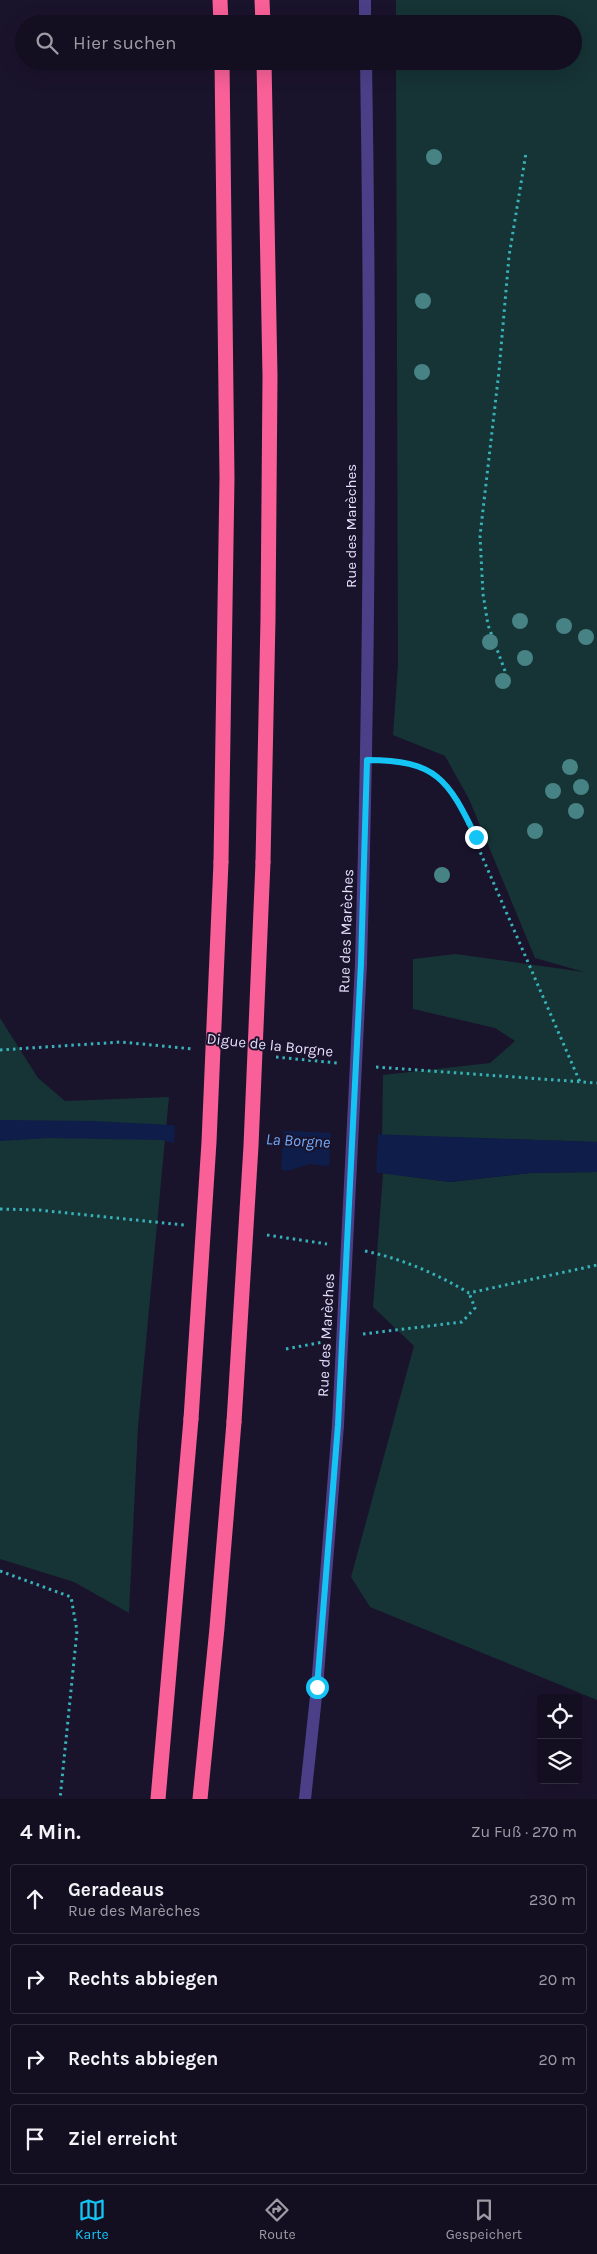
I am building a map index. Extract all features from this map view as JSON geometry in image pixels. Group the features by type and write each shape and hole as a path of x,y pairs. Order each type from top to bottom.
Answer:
{"highway":[{"path":"220,0 221,15"},
{"path":"262,0 263,15"},
{"path":"158,1799 192,1419 208,1161 221,862 227,488 222,70"},
{"path":"200,1799 218,1619 234,1422 251,1146 263,862 270,386 264,70"}],"street":[{"path":"365,0 365,15"},
{"name":"Rue des Marèches","path":"305,1799 318,1678 338,1425 361,963 367,760 368,185 366,70"}],"path":[{"path":"505,671 488,625 483,594 480,536 499,371 509,256 526,153"},
{"path":"367,760 400,762 432,772 458,800 580,1082"},
{"name":"Digue de la Borgne","path":"0,1050 121,1042 200,1050"},
{"name":"Digue de la Borgne","path":"268,1057 346,1064"},
{"path":"366,1066 597,1083"},
{"path":"360,1334 462,1322 474,1308 469,1293 597,1265"},
{"path":"286,1348 332,1340"},
{"path":"0,1570 71,1598 77,1631 60,1799"}],"green space":[{"path":"396,0 597,0 597,1142 382,1135 383,1075 490,1063 515,1041 495,1028 413,1009 413,959 456,954 584,972 535,958 469,799 445,756 393,735 398,664 396,70 582,70 582,15 396,15"},
{"path":"0,1018 38,1078 65,1101 169,1097 138,1427 129,1613 74,1582 0,1559"},
{"path":"597,1172 597,1700 370,1607 351,1577 414,1346 373,1307 383,1173 450,1182 530,1173"}],"water":[{"name":"La Borgne","path":"0,1120 92,1121 311,1132 597,1142 597,1172 530,1173 450,1182 310,1164 287,1171 162,1140 48,1138 0,1141"}],"pier":[{"path":"175,1123 284,1128 281,1172 174,1146"},
{"path":"331,1131 378,1132 376,1175 329,1169"}],"route":[{"path":"317,1687 338,1425 361,963 367,760 400,762 432,772 440,778 458,800 476,837"}]}
